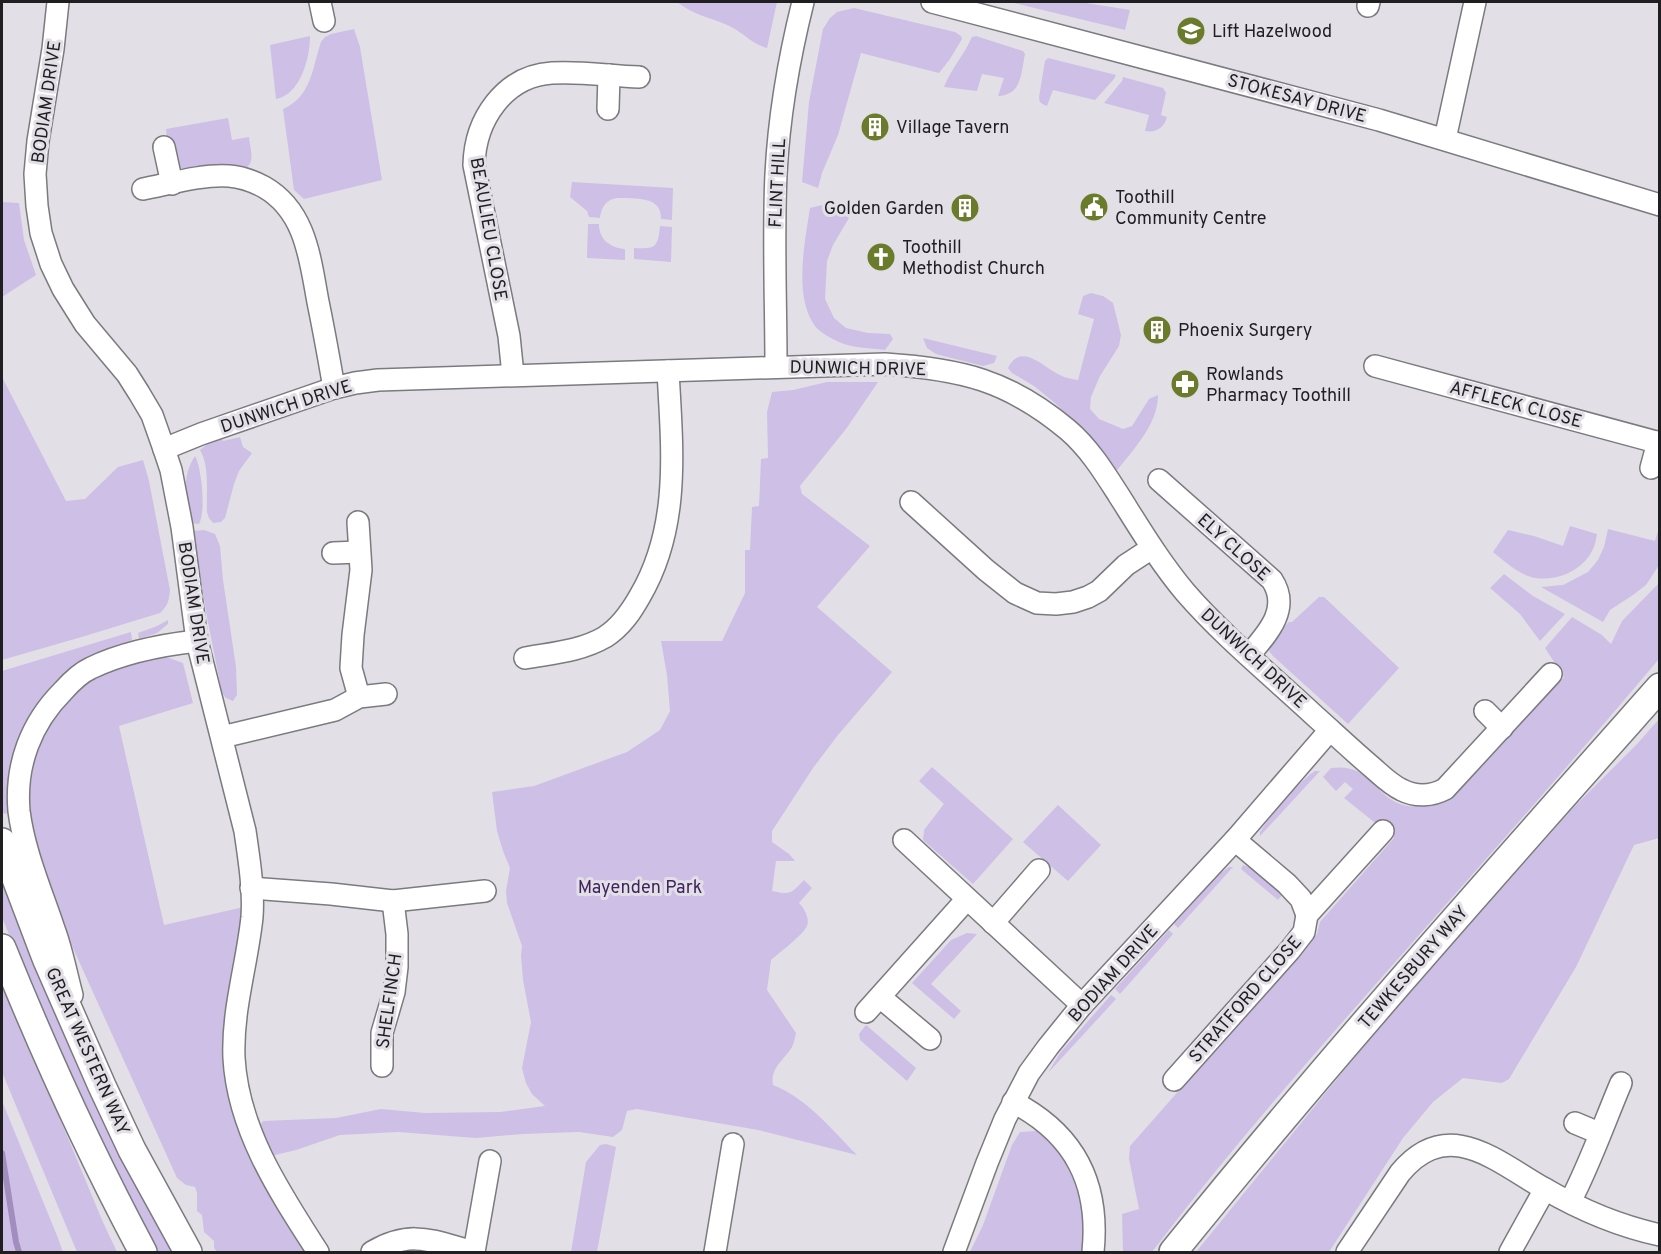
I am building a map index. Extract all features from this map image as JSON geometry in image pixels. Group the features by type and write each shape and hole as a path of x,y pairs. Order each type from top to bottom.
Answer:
{"main road":[{"name":"TEWKESBURY WAY","path":"1173,1252 1325,1068 1659,687"},
{"name":"GREAT WESTERN WAY","path":"2,842 46,958 132,1150 188,1252"},
{"path":"2,948 73,1114 143,1252"}],"street":[{"name":"BODIAM DRIVE","path":"58,2 35,174 41,233 51,264 63,289 85,324 127,374 152,415 171,470 182,527 197,641 245,831 252,916 235,1030 234,1059 239,1086 251,1134 261,1158 318,1252"},
{"name":"FLINT HILL","path":"776,367 776,173 785,88 802,2"},
{"name":"STOKESAY DRIVE","path":"932,2 1368,117 1659,205"},
{"path":"1445,139 1475,2"},
{"name":"BEAULIEU CLOSE","path":"513,375 509,336 474,165 478,136 484,120 502,94 520,81 550,73 639,77"},
{"path":"608,109 609,75"},
{"path":"164,147 172,184"},
{"path":"143,189 217,176 231,176 258,184 284,202 302,232 310,255 334,388"},
{"name":"DUNWICH DRIVE","path":"164,449 201,434 355,382 885,364 943,369 996,384 1010,391 1043,411 1080,441 1111,483 1152,548 1185,592 1330,730 1391,783 1408,792 1425,795 1436,794 1445,789 1551,674"},
{"name":"AFFLECK CLOSE","path":"1375,366 1659,443 1651,468"},
{"path":"525,658 581,648 606,636 625,620 648,582 664,541 670,496 672,438 668,371"},
{"name":"ELY CLOSE","path":"1159,480 1272,580 1280,602 1268,632 1249,655"},
{"path":"910,502 1015,593 1037,603 1059,604 1088,597 1099,591 1126,566 1152,548"},
{"path":"358,522 361,570 351,668 359,698"},
{"path":"333,553 359,552"},
{"path":"87,1049 55,932 22,825 18,790 22,765 28,743 38,721 51,703 78,676 92,668 146,650 168,644 197,641"},
{"path":"222,737 335,710 359,698 386,694"},
{"path":"1485,711 1502,728"},
{"name":"BODIAM DRIVE","path":"954,1252 993,1148 1013,1102 1029,1073 1082,1005 1235,840 1330,730"},
{"name":"STRATFORD CLOSE","path":"1307,915 1383,831"},
{"path":"904,840 1082,1005"},
{"name":"STRATFORD CLOSE","path":"1174,1080 1304,932 1307,915 1301,899 1287,884 1235,840"},
{"path":"993,923 1039,870"},
{"path":"251,888 393,901 485,891"},
{"path":"930,1038 873,1004 967,899"},
{"name":"SHELFINCH","path":"382,1066 382,1033 394,992 397,967 397,934 393,901"},
{"path":"1570,1202 1588,1166 1599,1133 1621,1083"},
{"path":"1013,1102 1048,1125 1067,1143 1078,1160 1088,1185 1093,1211 1093,1252"},
{"path":"1575,1123 1599,1133"},
{"path":"715,1252 733,1144"},
{"path":"1347,1252 1409,1162 1437,1148 1450,1146 1470,1148 1499,1161 1545,1190 1606,1219 1659,1235"},
{"path":"372,1252 406,1238 423,1239 474,1252 490,1161"},
{"path":"1510,1252 1545,1190"}],"green space":[{"path":"677,2 777,2 767,48 731,27 694,12"},
{"path":"1010,2 1080,2 1130,10 1125,30"},
{"path":"854,8 955,32 962,39 939,73 861,53 838,135 818,188 802,182 809,102 823,29 837,12"},
{"path":"354,29 360,47 382,180 304,199 294,190 283,109 300,97 305,89 310,80 321,42 325,37"},
{"path":"310,36 306,64 298,82 285,96 276,99 270,45"},
{"path":"976,36 1023,51 1025,54 1019,82 1012,92 998,96 1004,78 982,74 977,91 944,87 972,37"},
{"path":"1048,58 1116,75 1095,100 1053,90 1047,106 1041,103 1039,97 1045,61"},
{"path":"1123,77 1163,88 1166,93 1161,115 1167,117 1159,129 1145,131 1149,115 1104,103"},
{"path":"228,118 232,140 249,137 252,155 245,169 186,170 172,159 166,129"},
{"path":"572,182 673,188 672,220 661,219 660,211 652,202 631,198 610,200 603,208 600,218 589,217 587,211 570,197"},
{"path":"2,202 19,203 24,240 36,275 2,297"},
{"path":"822,205 839,209 849,218 833,245 827,261 825,299 834,318 846,328 868,333 890,334 893,339 885,350 861,348 839,342 815,326 807,311 802,282 806,236 810,208"},
{"path":"588,224 599,224 601,235 607,242 625,249 625,260 587,258"},
{"path":"660,226 672,227 671,262 634,259 634,248 654,246 658,239"},
{"path":"1091,293 1103,296 1113,303 1121,335 1119,346 1100,376 1091,397 1090,409 1099,419 1123,429 1132,426 1149,399 1158,395 1154,417 1149,427 1115,473 1075,422 1034,386 1012,373 1008,368 1013,360 1026,357 1062,376 1078,380 1094,319 1078,314 1083,296"},
{"path":"923,338 997,356 994,363 983,366 936,354 927,348"},
{"path":"2,377 66,501 85,499 118,467 143,460 170,590 168,603 160,613 2,660"},
{"name":"Mayenden Park","path":"827,382 878,382 846,429 800,486 802,494 870,546 817,607 892,672 813,768 772,831 772,842 795,861 776,861 772,891 790,892 804,880 812,888 799,903 805,910 807,926 796,939 771,960 767,990 796,1033 792,1047 776,1069 773,1085 808,1106 857,1155 758,1130 637,1109 627,1111 622,1130 613,1137 579,1132 476,1138 398,1132 340,1135 271,1156 259,1127 263,1121 336,1118 381,1109 425,1113 500,1112 545,1106 532,1094 522,1068 531,1022 523,980 522,946 507,903 506,891 510,868 497,831 492,792 534,786 627,752 660,730 670,711 661,641 722,641 745,593 745,550 750,550 752,507 759,506 761,459 768,458 767,412 772,392"},
{"path":"240,437 243,447 252,453 239,471 225,518 221,522 213,523 207,512 206,472 200,450 210,442 222,438 223,441"},
{"path":"195,456 200,470 202,490 199,524 192,523 186,489 190,464"},
{"path":"1570,526 1597,534 1594,547 1587,559 1573,571 1564,575 1546,579 1528,576 1514,569 1493,552 1508,530 1563,546"},
{"path":"1659,528 1659,565 1646,585 1610,610 1603,622 1541,587 1563,585 1588,572 1598,560 1608,529 1655,541"},
{"path":"204,530 215,534 220,546 236,667 237,695 233,701 222,693 207,617 193,531"},
{"path":"1504,574 1533,596 1565,614 1540,641 1520,614 1490,588"},
{"path":"1659,583 1659,659 1279,1095 1152,1252 1123,1252 1122,1214 1139,1209 1129,1159 1130,1146 1317,934 1320,922 1394,838 1344,798 1353,789 1345,782 1336,791 1323,777 1331,768 1354,770 1363,774 1383,793 1400,804 1420,806 1432,804 1552,686 1557,685 1564,677 1545,648 1572,617 1602,635 1611,644 1622,621"},
{"path":"1319,597 1324,597 1399,668 1348,724 1269,651 1279,632"},
{"path":"168,620 168,624 157,633 139,639 138,633"},
{"path":"131,632 132,640 101,651 80,662 42,696 21,731 14,751 10,771 8,813 4,814 2,808 2,671"},
{"path":"169,658 183,663 193,703 119,726 164,925 244,907 229,1076 306,1252 217,1252 214,1248 214,1241 204,1232 202,1215 197,1211 195,1187 186,1185 177,1178 59,917 31,829 29,796 35,757 48,723 71,695 100,674 141,660"},
{"path":"1659,719 1659,838 1634,845 1576,967 1509,1079 1502,1083 1463,1078 1433,1102 1403,1138 1329,1252 1196,1252 1405,997 1573,808"},
{"path":"932,767 1013,839 973,884 923,840 924,830 944,804 919,781"},
{"path":"1315,771 1320,771 1260,836 1260,832 1278,808 1301,782"},
{"path":"1058,805 1101,845 1068,881 1023,842"},
{"path":"1243,865 1258,871 1283,894 1278,900 1241,869"},
{"path":"1233,867 1178,928 1174,924 1219,874"},
{"path":"2,877 116,1144 172,1252 157,1252 100,1142 35,999 2,917"},
{"path":"1169,930 1173,934 1120,994 1115,989"},
{"path":"967,933 977,934 931,984 961,1011 954,1019 912,983 951,940"},
{"path":"2,979 117,1252 77,1252 2,1072"},
{"path":"1111,995 1116,999 1048,1073 1060,1053"},
{"path":"866,1025 916,1068 907,1081 860,1040 859,1034"},
{"path":"2,1101 58,1238 63,1252 2,1252"},
{"path":"1036,1131 1046,1135 1070,1163 1077,1191 1092,1219 1091,1252 970,1252 983,1225 1012,1145 1020,1132"},
{"path":"600,1145 616,1147 597,1252 571,1252 586,1162"}],"waterway":[{"path":"2,1153 19,1252"}],"place":[{"name":"Lift Hazelwood","path":"1191,31"},
{"name":"Village Tavern","path":"875,127"},
{"name":"Toothill Community Centre","path":"1094,207"},
{"name":"Golden Garden","path":"965,208"},
{"name":"Toothill Methodist Church","path":"881,257"},
{"name":"Phoenix Surgery","path":"1157,330"},
{"name":"Rowlands Pharmacy Toothill","path":"1185,384"}]}
